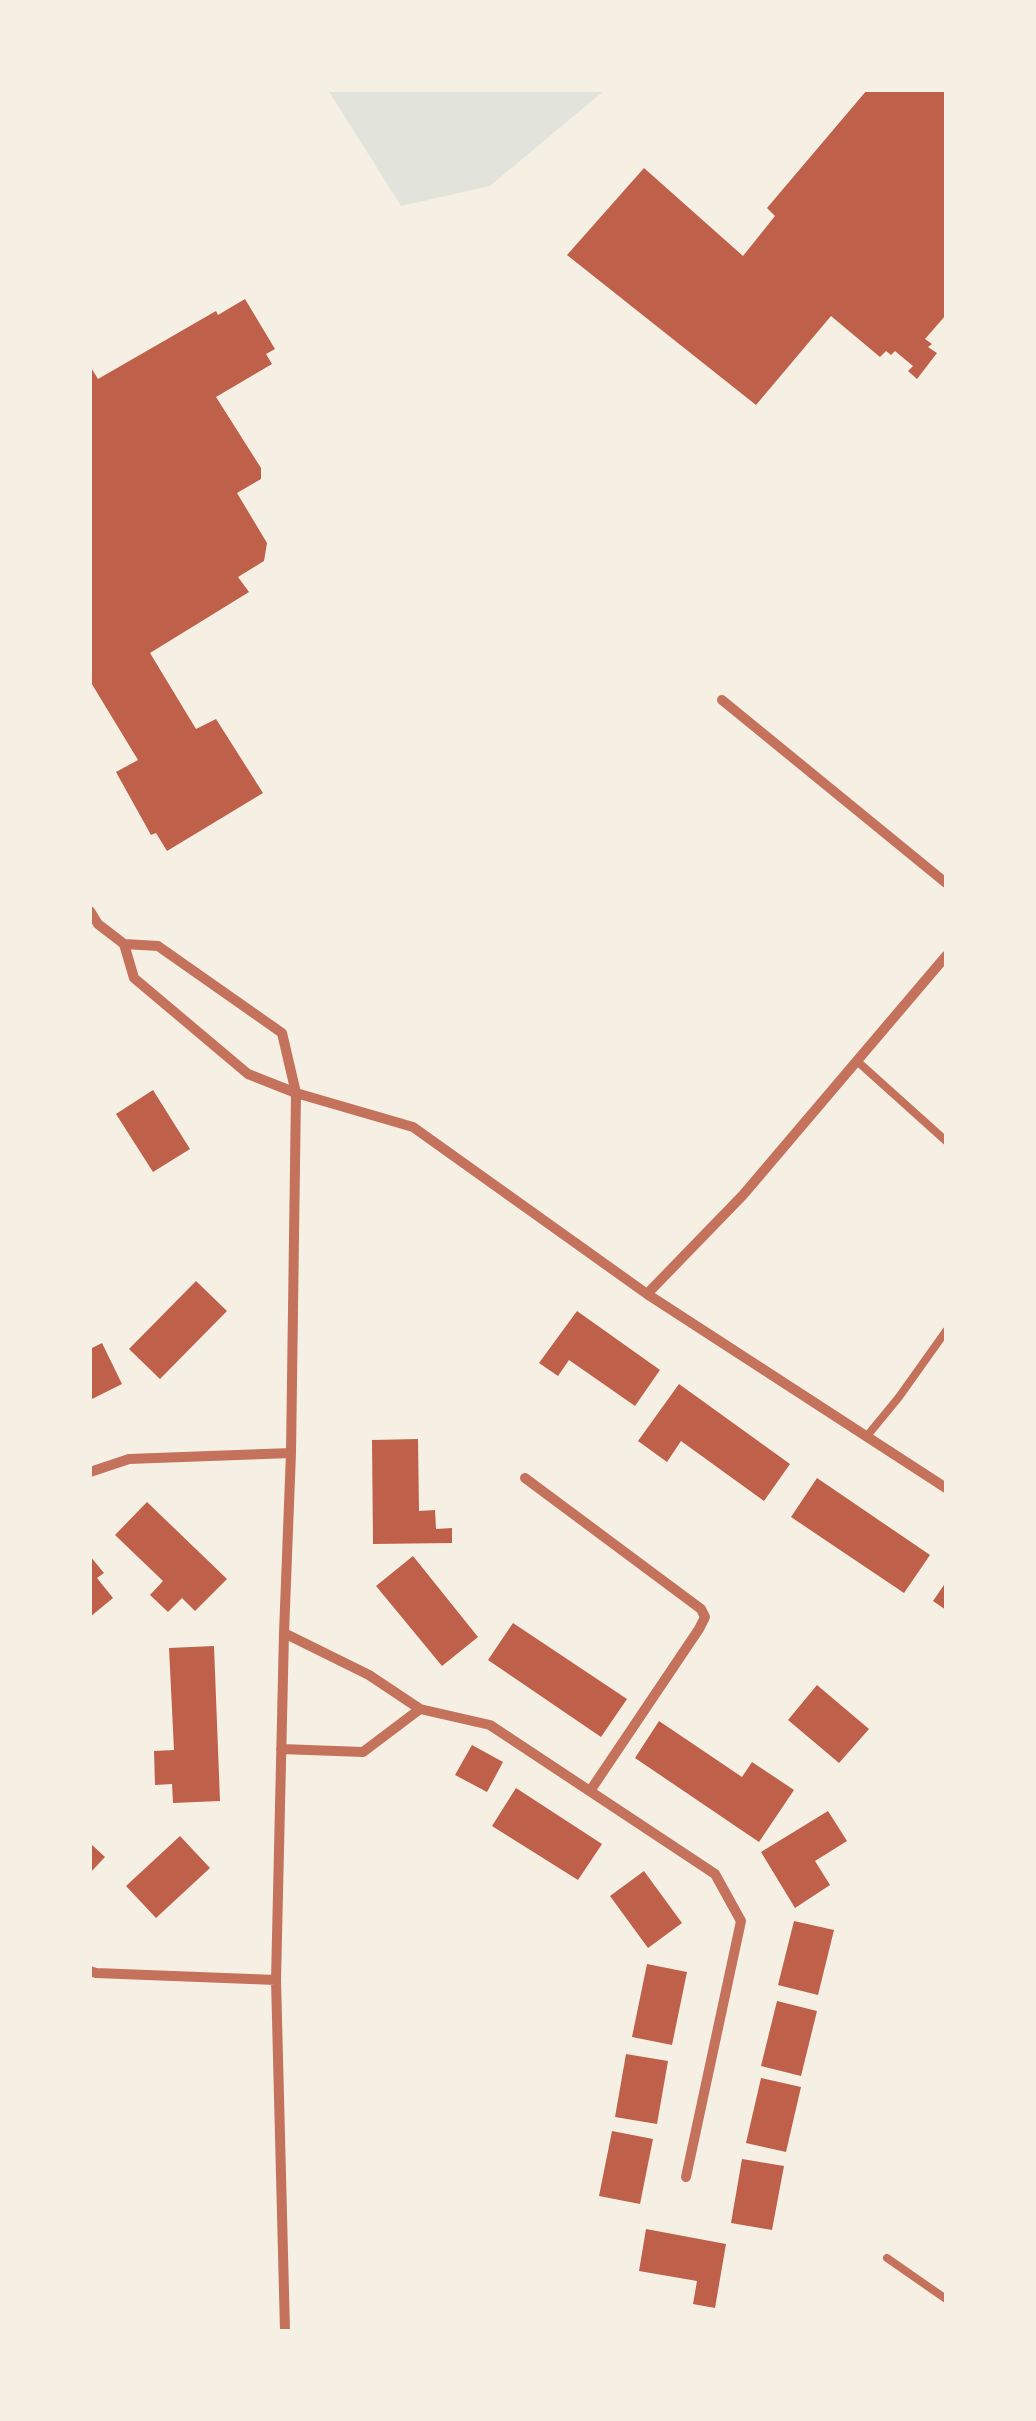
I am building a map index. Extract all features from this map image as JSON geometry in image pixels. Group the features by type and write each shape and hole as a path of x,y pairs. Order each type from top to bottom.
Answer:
{"street":[{"path":"722,700 946,883"},
{"path":"90,911 94,928 124,944 158,946 282,1032 296,1092 291,1453 276,1980 285,2331"},
{"path":"124,944 134,978 248,1074 413,1127 647,1294 946,1488"},
{"path":"647,1294 743,1195 946,956"},
{"path":"90,1472 129,1458 291,1453"},
{"path":"525,1478 701,1609 705,1617 590,1791"},
{"path":"284,1633 369,1675 420,1709 490,1724 715,1874 741,1921 686,2177"},
{"path":"281,1748 362,1752 420,1709"},
{"path":"90,1971 276,1980"}],"lane":[{"path":"857,1061 946,1141"},
{"path":"867,1436 946,1331"},
{"path":"887,2258 946,2299"}],"shaded area":[{"path":"328,90 605,90 490,186 401,206"}],"building":[{"path":"867,90 946,90 946,315 925,339 937,353 917,379 908,371 913,366 895,351 891,355 886,351 880,357 831,316 756,405 567,255 644,168 743,256 775,216 767,208"},
{"path":"245,299 275,349 266,354 272,364 216,397 261,468 261,479 237,493 267,543 264,561 238,577 249,592 150,653 196,729 216,719 263,793 167,851 156,833 151,835 116,772 138,760 90,681 90,366 98,379 216,311 218,315"},
{"path":"153,1090 190,1149 153,1172 116,1114"},
{"path":"196,1281 227,1311 160,1379 129,1349"},
{"path":"577,1311 660,1370 635,1406 569,1360 558,1376 539,1363"},
{"path":"102,1343 122,1384 90,1400 90,1349"},
{"path":"679,1384 790,1464 764,1501 681,1441 667,1462 638,1441"},
{"path":"418,1439 419,1511 435,1510 436,1529 452,1528 452,1543 373,1544 372,1440"},
{"path":"817,1478 930,1555 904,1593 791,1517"},
{"path":"147,1502 227,1579 195,1611 182,1598 168,1612 150,1595 163,1581 115,1535"},
{"path":"90,1556 104,1573 97,1578 113,1598 90,1617"},
{"path":"413,1556 478,1637 442,1666 376,1586"},
{"path":"946,1582 946,1610 933,1601"},
{"path":"513,1623 627,1699 601,1737 488,1660"},
{"path":"214,1646 220,1801 173,1803 172,1784 155,1785 154,1751 174,1750 169,1648"},
{"path":"817,1685 869,1729 839,1763 788,1720"},
{"path":"659,1721 742,1777 752,1762 794,1790 759,1842 635,1758"},
{"path":"472,1745 503,1762 487,1792 455,1775"},
{"path":"516,1788 602,1844 578,1880 492,1826"},
{"path":"828,1811 847,1841 815,1861 830,1885 795,1908 761,1852"},
{"path":"180,1836 210,1868 156,1918 126,1886"},
{"path":"90,1843 105,1857 90,1873"},
{"path":"644,1871 682,1923 648,1948 610,1896"},
{"path":"794,1921 834,1930 818,1995 778,1985"},
{"path":"647,1964 687,1972 672,2045 632,2037"},
{"path":"777,2001 817,2011 801,2076 761,2066"},
{"path":"626,2054 668,2061 657,2124 615,2117"},
{"path":"761,2078 801,2087 786,2152 746,2143"},
{"path":"612,2131 653,2139 640,2204 599,2196"},
{"path":"742,2159 784,2166 772,2230 731,2223"},
{"path":"646,2229 726,2244 715,2308 693,2304 697,2281 639,2271"}]}
